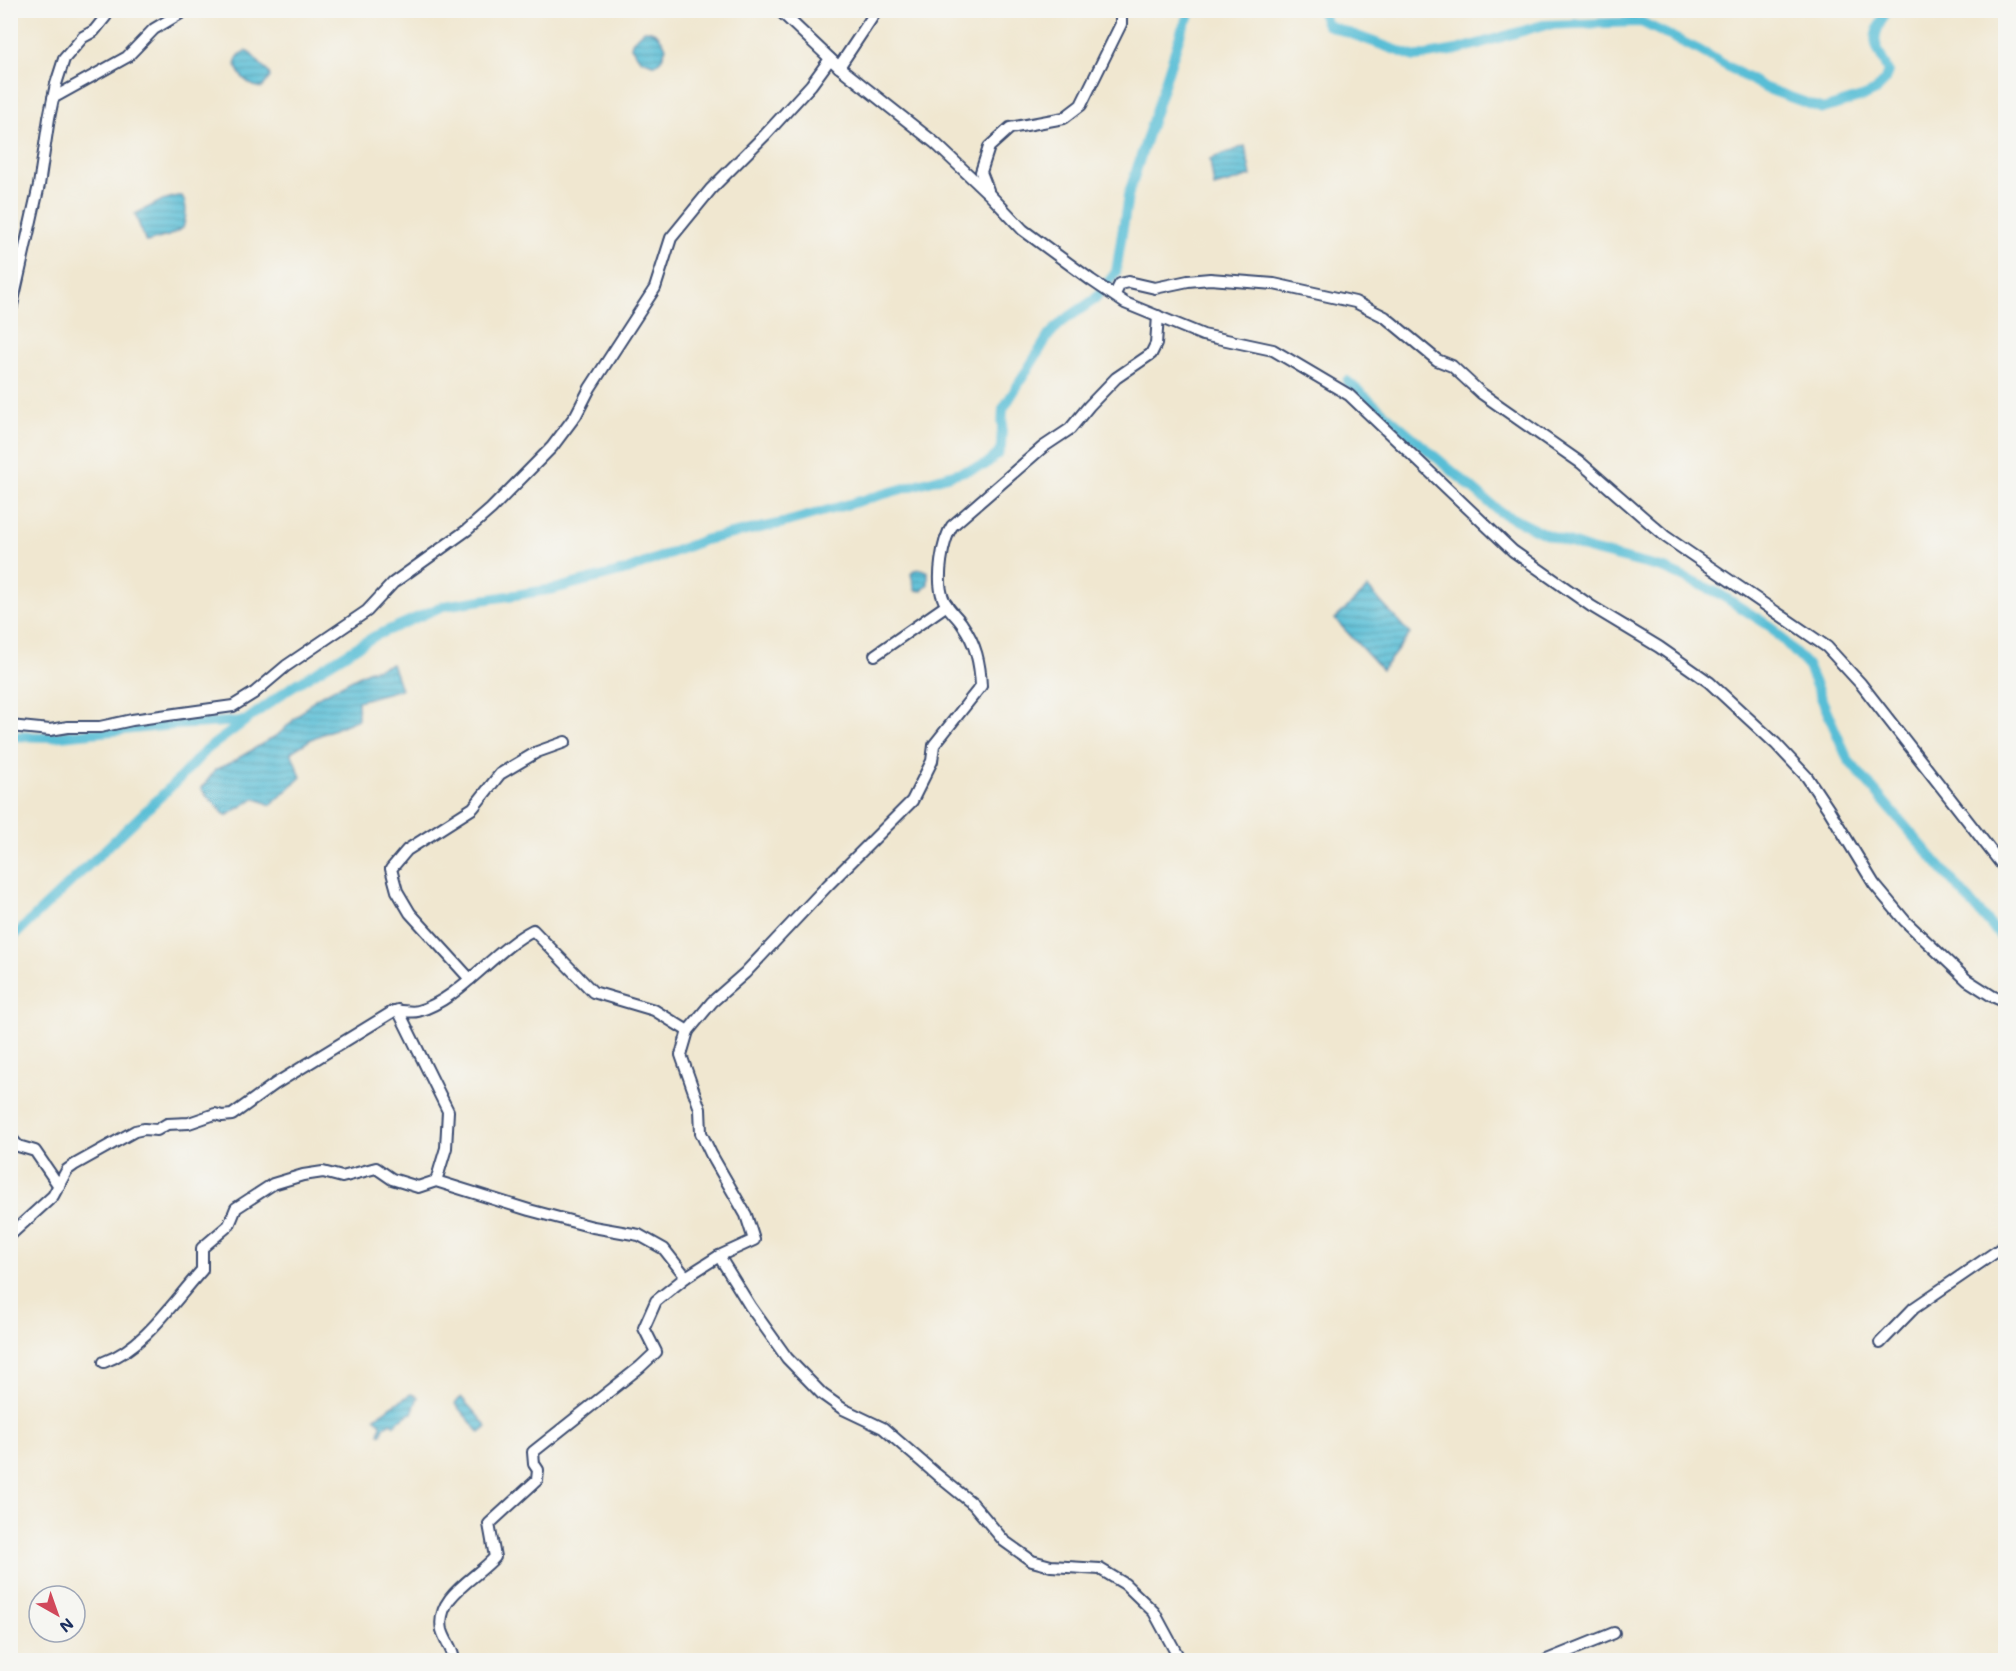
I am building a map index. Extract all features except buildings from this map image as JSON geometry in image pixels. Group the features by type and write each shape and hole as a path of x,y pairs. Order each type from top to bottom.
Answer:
{"street":[{"path":"10,314 39,185 53,98 64,59 83,37 94,31 106,16 105,10"},
{"path":"53,98 127,57 154,29 186,10"},
{"path":"779,10 839,67 935,142 1023,230 1091,280 1115,294 1125,303 1203,335 1273,350 1349,394 1513,551 1591,606 1709,682 1776,744 1807,777 1874,884 1905,921 1967,980 2006,1002"},
{"path":"839,67 877,10"},
{"path":"990,195 981,172 989,147 1010,128 1064,118 1080,105 1121,24 1121,10"},
{"path":"10,726 50,730 68,727 100,727 132,720 233,706 255,693 286,666 367,611 393,583 467,530 552,447 576,415 590,388 655,288 671,238 711,189 811,85 830,59"},
{"path":"1115,294 1120,284 1129,282 1155,288 1188,281 1231,280 1274,284 1355,302 1385,317 1437,360 1452,366 1481,393 1581,463 1666,537 1827,647 1868,693 2006,870"},
{"path":"454,1660 442,1631 441,1619 449,1601 495,1557 489,1524 537,1480 538,1470 534,1464 533,1452 656,1352 644,1328 656,1301 686,1277 719,1256 754,1240 746,1215 701,1133 700,1109 681,1055 688,1031 712,1002 745,972 912,801 932,761 934,745 981,686 980,660 963,625 943,598 939,575 946,535 952,526 1043,447 1070,429 1116,378 1151,354 1156,344 1158,316"},
{"path":"875,655 947,605"},
{"path":"470,978 410,913 397,891 391,869 407,850 473,808 500,774 537,752 565,742"},
{"path":"10,1235 53,1196 67,1170 74,1165 135,1131 157,1130 167,1124 189,1123 215,1114 232,1115 275,1084 398,1010 416,1011 444,999 489,961 533,930 593,992 654,1010 688,1031"},
{"path":"398,1010 448,1112 446,1148 436,1181"},
{"path":"10,1137 18,1146 35,1150 59,1186"},
{"path":"104,1362 115,1358 139,1342 202,1270 202,1248 229,1225 236,1208 273,1184 323,1172 342,1177 376,1168 392,1179 418,1187 436,1181 529,1210 593,1227 639,1235 664,1250 686,1277"},
{"path":"1880,1343 1914,1308 2006,1245"},
{"path":"719,1256 750,1306 787,1358 822,1394 843,1408 883,1428 974,1504 1004,1540 1032,1561 1051,1566 1100,1569 1125,1584 1154,1612 1180,1660"},
{"path":"1547,1660 1614,1633"}],"water":[{"path":"644,30 658,35 666,48 662,58 655,65 640,59 631,47 632,42"},
{"path":"246,51 269,73 270,77 262,88 243,78 236,66 239,55"},
{"path":"1245,146 1251,176 1214,187 1210,159"},
{"path":"182,196 186,208 183,228 168,236 146,242 135,214 163,200"},
{"path":"921,569 928,572 928,584 922,591 915,590 911,574 914,570"},
{"path":"1368,588 1410,634 1382,670 1335,619"},
{"path":"392,664 401,689 358,701 358,719 313,738 291,752 301,777 271,805 255,798 226,816 201,789 216,769 279,734 316,698 368,671"},
{"path":"411,1394 418,1397 412,1413 395,1425 391,1422 384,1427 382,1434 379,1434 381,1424 375,1417"},
{"path":"461,1397 484,1423 486,1428 480,1433 455,1404"}],"waterway":[{"path":"10,940 179,779 206,750 290,688 375,636 443,606 554,589 627,570 704,540 783,523 985,465 998,454 1001,447 1003,409 1049,335 1063,321 1094,300 1116,272 1128,196 1182,29 1192,10"},
{"path":"1321,10 1327,25 1415,57 1457,50 1543,25 1641,22 1699,50 1765,88 1823,109 1876,91 1885,80 1888,71 1879,53 1876,35 1887,10"},
{"path":"1347,381 1500,512 1545,534 1591,550 1665,569 1718,593 1771,627 1807,665 1848,760 2006,943"},
{"path":"10,736 50,737 243,721"}]}
